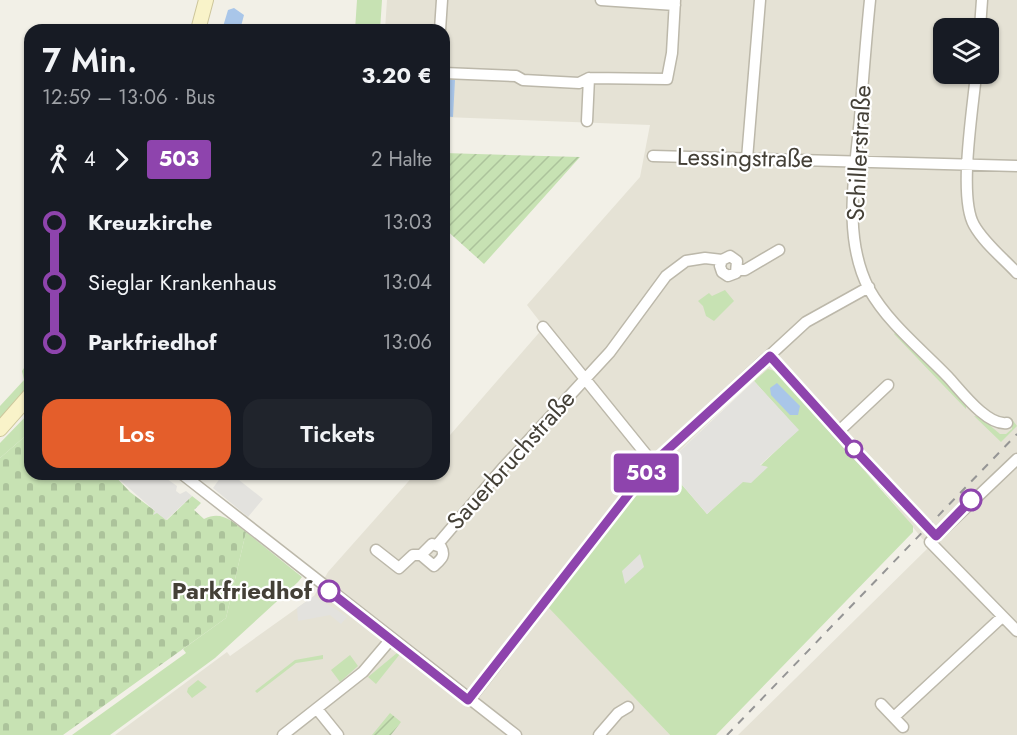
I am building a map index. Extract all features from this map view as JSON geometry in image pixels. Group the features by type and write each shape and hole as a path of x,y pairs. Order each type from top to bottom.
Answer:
{"main road":[{"path":"200,24 206,0"},
{"path":"0,429 24,402"}],"street":[{"path":"440,24 442,0"},
{"path":"450,73 579,82 589,78 667,80 672,52 675,3 601,0"},
{"path":"747,159 760,0"},
{"name":"Schillerstraße","path":"870,0 852,211 854,238 869,287 893,321 976,407 996,423 1006,423"},
{"path":"981,18 982,0"},
{"path":"587,121 589,78"},
{"path":"975,84 968,165 968,205 971,220 977,231 1017,273"},
{"name":"Lessingstraße","path":"653,156 1017,166"},
{"name":"Sauerbruchstraße","path":"438,545 626,333 674,268 692,259 722,260 720,266 724,274 732,275 779,250"},
{"path":"468,700 653,463 806,322 869,287"},
{"path":"543,327 653,463"},
{"path":"770,356 1002,617 1017,631"},
{"path":"838,432 888,385"},
{"path":"933,539 1017,459"},
{"path":"190,480 468,700 516,735"},
{"name":"Sauerbruchstraße","path":"376,550 399,568 415,554 421,555 434,566 443,556 442,549 438,545 430,545 421,555"},
{"path":"894,717 1002,617"},
{"path":"283,735 363,672 391,639"},
{"path":"881,704 903,727"},
{"path":"599,735 618,713 628,707"},
{"path":"317,709 338,735"}],"shaded area":[{"path":"387,0 1017,0 1017,735 738,735 929,547 881,488 836,440 755,378 665,465 652,472 549,607 670,735 115,735 227,652 230,656 314,596 328,572 410,480 450,480 450,435 544,327 527,305 640,177 650,125 450,117 450,24 385,24"},
{"path":"754,381 799,430 760,465 768,467 751,483 743,482 707,514 665,465"},
{"name":"Parkfriedhof","path":"120,480 168,480 177,486 176,491 180,494 186,491 192,496 166,520 157,513 153,515 155,511"},
{"path":"219,480 239,480 263,499 248,517 213,488"},
{"path":"640,554 644,567 625,584 622,571"},
{"path":"314,596 347,617 341,624 330,615 298,621 297,608"}],"green space":[{"path":"357,0 382,0 380,24 355,24"},
{"path":"450,153 580,157 484,264 450,233"},
{"path":"725,290 734,301 714,321 706,316 703,306 698,301 709,293 712,296"},
{"path":"897,331 966,403 966,409 894,334"},
{"path":"768,369 778,372 913,526 913,532 716,735 670,735 548,607 652,472 665,465 707,514 743,481 767,467 760,466 798,430 754,381"},
{"path":"24,380 24,393 0,423 0,406"},
{"path":"974,416 980,417 1000,434 1006,434 1012,429 1011,418 1017,426 1001,442"},
{"path":"24,418 24,437 0,458 0,443"},
{"name":"Parkfriedhof","path":"24,437 24,480 119,480 130,492 167,520 192,496 201,503 194,510 204,519 221,516 246,532 226,618 63,735 0,735 0,458"},
{"path":"246,532 302,577 298,582 215,658 110,735 72,735 186,653 183,649 226,618"},
{"path":"397,653 400,654 376,684 368,677"},
{"path":"323,655 323,659 296,663 257,693 255,691 295,660"},
{"path":"350,655 358,666 340,682 331,670"},
{"path":"198,680 207,687 192,698 187,692 188,688"},
{"path":"390,713 401,722 391,735 372,735"}],"water":[{"path":"234,8 244,15 242,24 224,24 228,10"},
{"path":"450,80 455,80 453,117 450,117"},
{"path":"777,383 800,406 798,415 790,415 771,395 770,388"}],"railway":[{"path":"727,735 1017,434"}],"bus line":[{"name":"503","path":"329,591 468,700 653,463 770,356 936,536 971,500"}],"place":[{"name":"Parkfriedhof","path":"329,591"}]}
